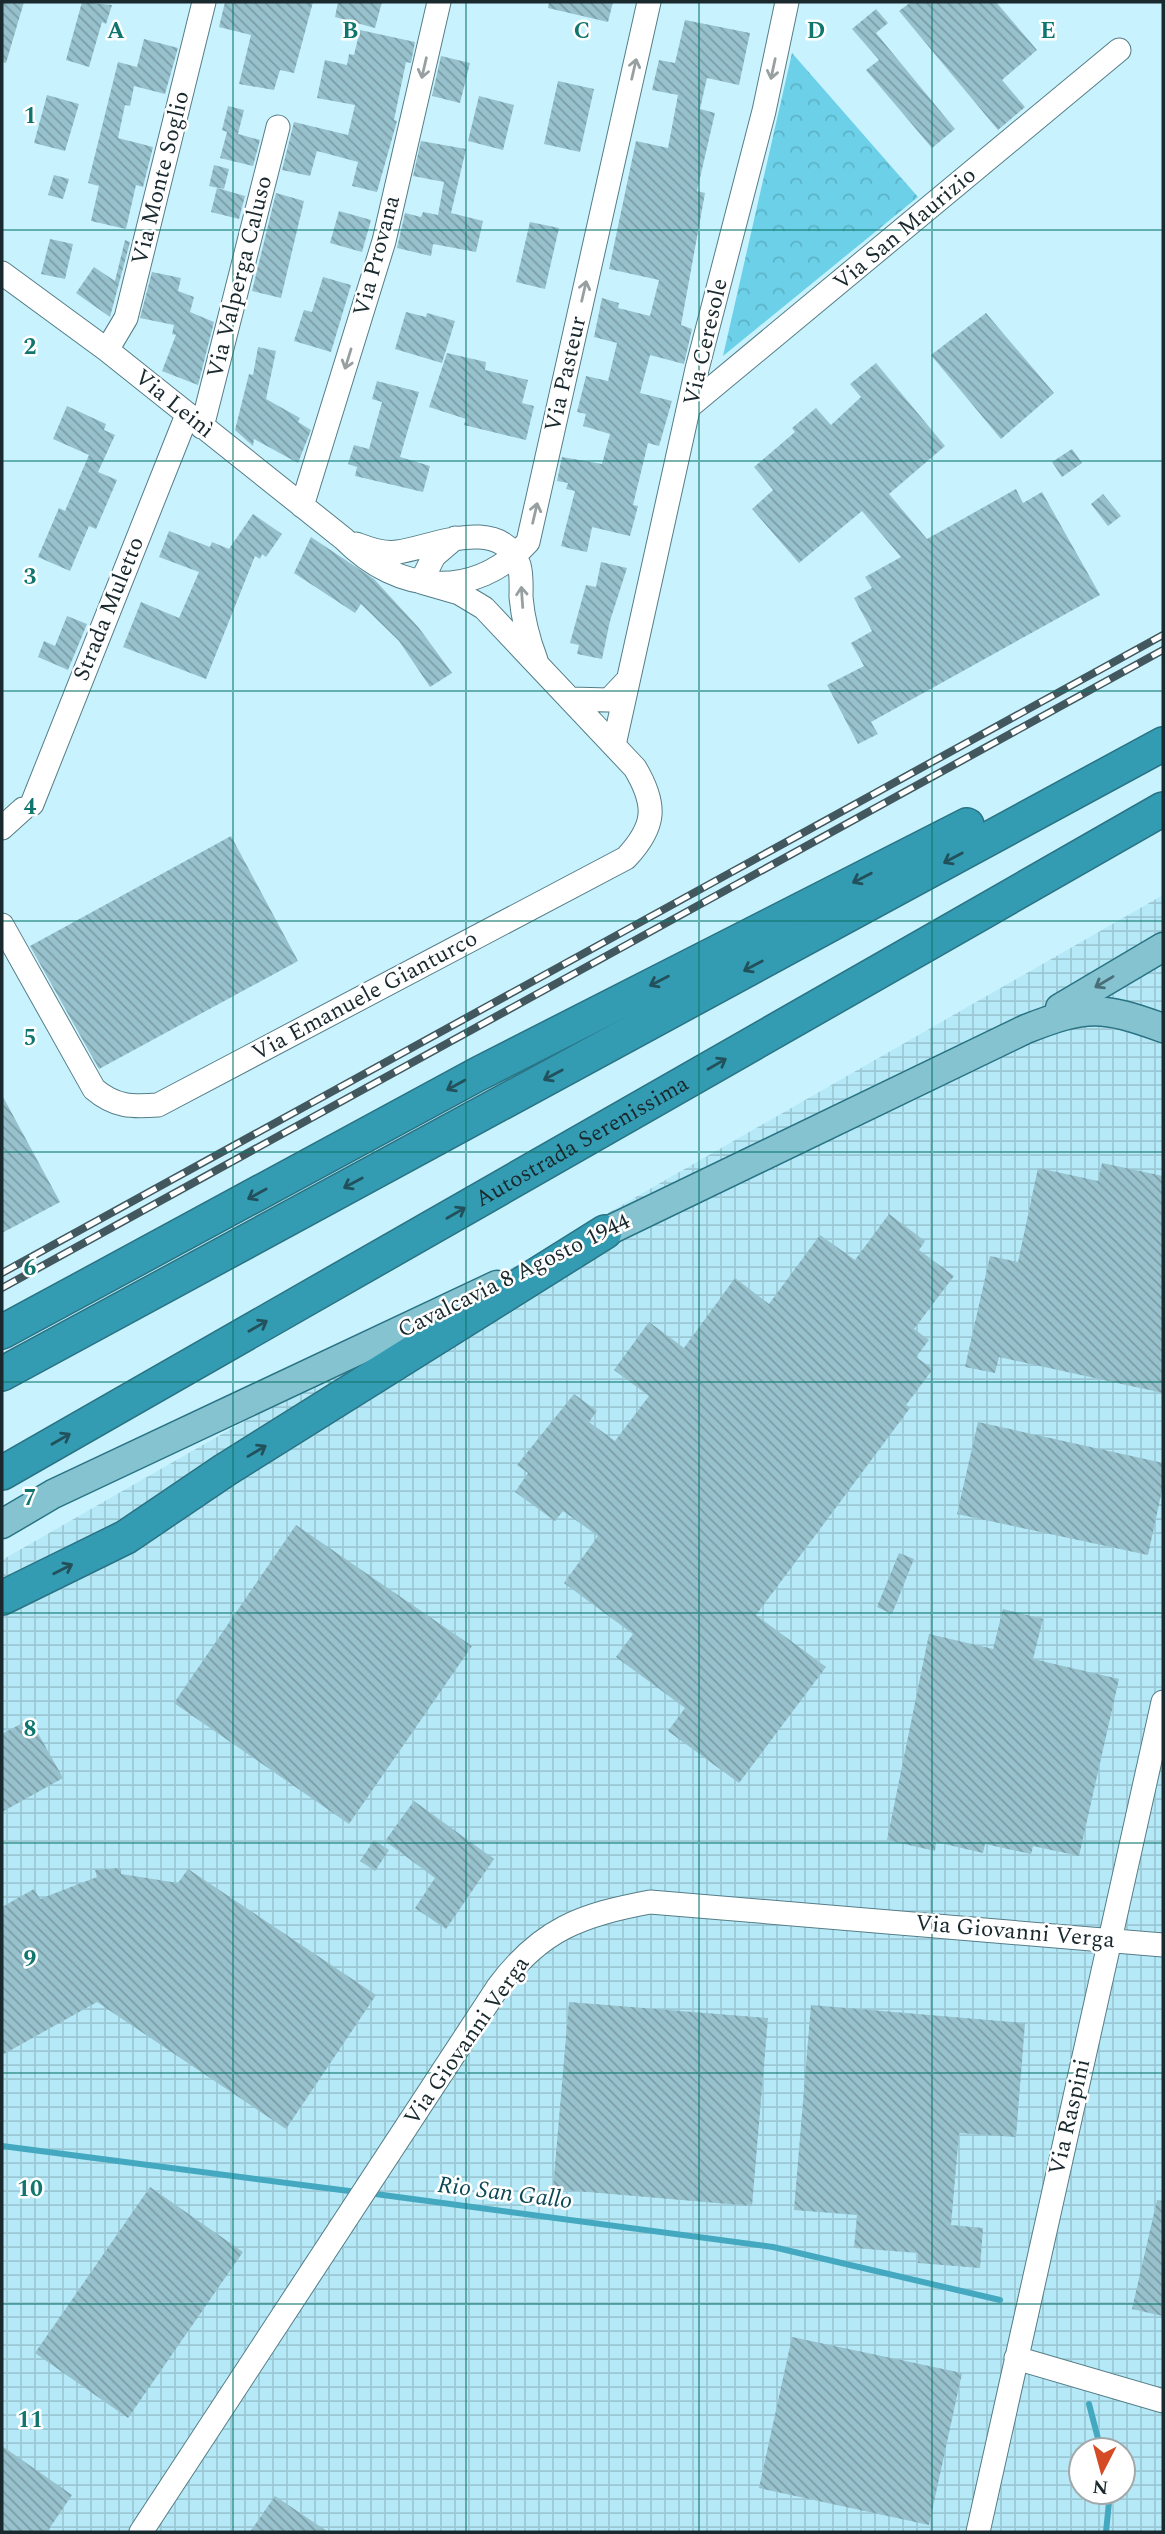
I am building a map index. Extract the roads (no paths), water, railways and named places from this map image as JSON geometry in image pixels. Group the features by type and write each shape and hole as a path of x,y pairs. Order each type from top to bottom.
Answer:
{"highway":[{"path":"2,1332 478,1074 1163,726"},
{"path":"2,1374 1163,744"},
{"name":"Autostrada Serenissima","path":"2,1473 1163,809"},
{"path":"2,1598 126,1537 225,1470 605,1232"}],"main road":[{"name":"Cavalcavia 8 Agosto 1944","path":"1026,1029 1163,947"},
{"name":"Cavalcavia 8 Agosto 1944","path":"2,1524 53,1494 1026,1029 1061,1015 1096,1009 1163,1028"}],"street":[{"name":"Via Monte Soglio","path":"107,350 126,318 204,2"},
{"name":"Via Provana","path":"302,506 384,241 439,2"},
{"name":"Via Pasteur","path":"514,557 528,542 649,2"},
{"name":"Via Ceresole","path":"614,745 621,719 625,683 697,369 764,111 788,2"},
{"name":"Via San Maurizio","path":"690,406 1119,50"},
{"name":"Via Valperga Caluso","path":"195,421 278,127"},
{"name":"Via Leinì","path":"2,273 107,350 344,539"},
{"name":"Strada Muletto","path":"32,804 83,673 195,421"},
{"path":"421,582 434,556 455,538"},
{"path":"344,539 382,552 398,552 455,538 490,539 514,557 520,567 528,639 538,662"},
{"path":"344,539 363,559 376,566 475,602 538,662 571,699 609,700 625,683"},
{"path":"421,582 449,585 464,581 498,568 514,557"},
{"name":"Via Emanuele Gianturco","path":"2,925 94,1089 108,1101 131,1107 158,1105 626,858 641,842 650,823 650,803 646,787 635,768 571,699"},
{"path":"2,813 23,809 2,828"},
{"name":"Via Raspini","path":"978,2532 1163,1702"},
{"name":"Via Giovanni Verga","path":"141,2532 518,1960 550,1934 610,1910 650,1902 1163,1945"},
{"path":"1016,2358 1163,2400"}],"waterway":[{"name":"Rio San Gallo","path":"2,2146 357,2192"},
{"name":"Rio San Gallo","path":"368,2193 773,2247 1000,2300"},
{"name":"Rio San Gallo","path":"1089,2404 1097,2436"},
{"name":"Rio San Gallo","path":"1106,2532 1109,2506"}],"railway":[{"path":"2,1273 1163,635"},
{"path":"2,1288 1163,650"}]}
